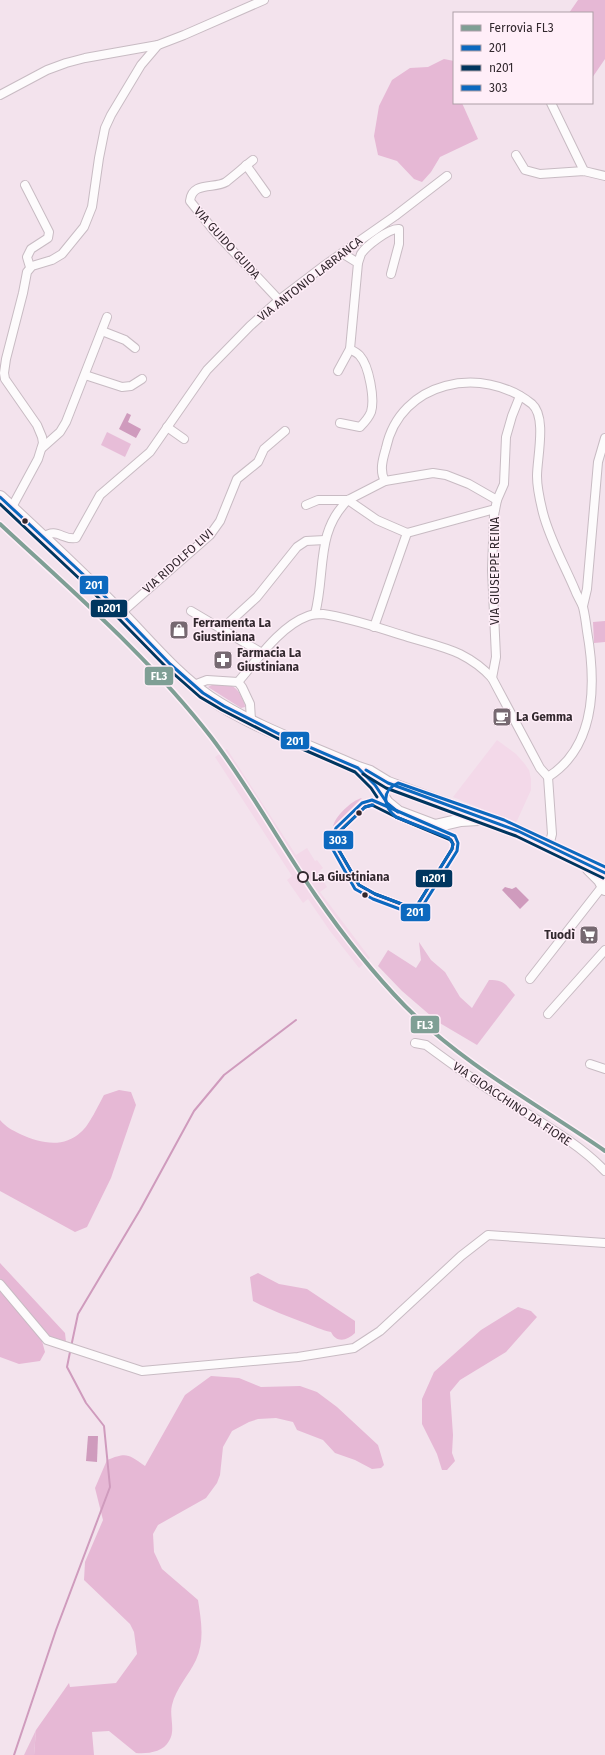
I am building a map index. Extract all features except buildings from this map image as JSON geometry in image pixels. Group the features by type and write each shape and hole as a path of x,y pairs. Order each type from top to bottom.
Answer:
{"main road":[{"path":"0,497 44,537 170,664 194,686 214,700 293,740 358,768 367,770 382,780 446,806 488,819 549,846 581,862 605,882"},
{"path":"358,768 398,812 435,826 468,819 488,819"},
{"path":"392,807 390,801 392,794 395,790 402,788"},
{"path":"446,806 451,814 447,823"}],"street":[{"path":"0,95 47,70 66,63 85,58 158,45 264,0"},
{"path":"12,507 38,459 42,448 42,437 37,425 5,378 4,374 8,352 24,293 27,272 30,268 59,257 82,231 92,207 99,158 106,125 141,65 158,45"},
{"path":"551,104 584,171"},
{"path":"516,155 525,170 540,174 584,171 605,176"},
{"name":"VIA GUIDO GUIDA","path":"266,193 250,162 225,183 199,188 193,194 190,201 215,232 279,300"},
{"name":"VIA ANTONIO LABRANCA","path":"44,537 54,532 70,538 76,538 100,495 150,452 207,370 250,326 279,300 395,216 447,176"},
{"path":"25,185 49,232 48,238 31,249 27,257 30,268"},
{"path":"338,371 350,349 358,263 368,245 392,230 398,229 399,244 391,274"},
{"path":"342,253 358,263"},
{"path":"42,448 60,432 66,422 107,317"},
{"path":"102,331 125,340 135,348"},
{"path":"340,423 360,427 371,411 372,395 364,363 360,356 350,349"},
{"path":"85,375 122,387 131,386 142,379"},
{"path":"385,481 382,476 383,464 390,430 404,411 423,396 434,390 456,384 480,382 501,386 520,396 534,406 540,416 537,478 541,507 548,530 583,606 592,673 591,703 585,726 578,743 569,758 558,771 548,777"},
{"name":"VIA GIUSEPPE REINA","path":"492,678 496,657 492,570 495,509 504,484 507,432 520,396"},
{"path":"167,427 184,439"},
{"name":"VIA RIDOLFO LIVI","path":"121,613 210,535 220,521 236,479 256,463 264,449 284,431"},
{"path":"583,606 587,588 598,462 605,438"},
{"path":"315,614 321,584 325,540 335,515 348,500 385,481 424,474 441,474 470,484 497,500"},
{"path":"306,505 318,500 348,500 377,520 407,533 483,511 495,509"},
{"path":"374,627 407,533"},
{"path":"222,629 256,598 297,547 306,541 325,540"},
{"path":"191,611 262,653"},
{"path":"238,682 262,653 279,636 304,618 315,614 331,616 374,627 460,654 482,668 492,678 540,768 548,777 552,834 549,846"},
{"path":"194,686 207,680 238,682 250,704 251,720"},
{"path":"530,979 605,882"},
{"path":"548,1014 605,950"},
{"name":"VIA GIOACCHINO DA FIORE","path":"415,1043 426,1045 483,1086 550,1129 596,1162 605,1171"},
{"path":"590,1064 605,1069"},
{"path":"0,1284 47,1340 142,1371 173,1369 298,1357 354,1348 380,1331 461,1256 488,1235 605,1243"}],"shaded area":[{"path":"578,0 605,0 605,59 593,77 593,12 570,12"},
{"path":"444,59 453,61 453,104 462,104 478,139 440,157 431,172 422,182 414,179 397,161 378,155 374,136 379,106 392,80 410,68 428,67"},
{"path":"127,413 131,415 128,422 141,429 136,438 119,429"},
{"path":"107,432 131,444 125,457 101,445"},
{"path":"605,621 605,642 594,643 593,622"},
{"path":"212,685 226,685 236,689 244,701 245,707 241,708 208,687"},
{"path":"497,740 516,754 529,770 531,790 516,823 453,797"},
{"path":"227,749 296,855 307,848 315,861 317,860 323,868 318,872 327,887 320,892 370,958 359,968 330,931 308,899 303,903 287,880 292,876 215,757"},
{"path":"362,798 333,827 334,823 344,810 353,802"},
{"path":"505,887 512,889 516,887 529,900 520,909 502,890"},
{"path":"419,942 431,960 445,972 460,997 472,1008 489,980 501,982 515,995 477,1045 438,1022 402,991 378,966 388,950 416,968 421,960"},
{"path":"119,1090 131,1092 136,1105 111,1178 87,1227 75,1232 0,1191 0,1120 12,1130 35,1140 51,1143 67,1141 84,1129 104,1095"},
{"path":"0,1263 65,1333 66,1342 55,1342 44,1337 42,1341 45,1352 40,1361 19,1364 0,1357"},
{"path":"258,1273 279,1284 307,1289 355,1321 355,1333 349,1338 342,1340 333,1336 331,1332 253,1301 250,1277"},
{"path":"518,1307 531,1311 537,1317 506,1352 460,1380 450,1392 453,1435 452,1453 455,1461 447,1470 442,1470 437,1454 422,1424 422,1399 434,1372 481,1330"},
{"path":"211,1376 239,1378 261,1387 300,1386 317,1392 337,1407 378,1445 384,1465 381,1468 372,1469 355,1460 335,1453 323,1440 297,1430 293,1422 276,1418 258,1419 232,1431 223,1447 220,1475 217,1483 206,1498 158,1525 153,1534 154,1552 162,1569 198,1600 201,1622 201,1645 199,1652 193,1666 176,1693 172,1705 172,1733 169,1741 163,1748 155,1752 136,1753 109,1731 92,1732 94,1755 34,1755 36,1730 69,1683 70,1687 116,1683 137,1654 134,1632 130,1624 84,1580 85,1562 103,1520 95,1488 107,1460 123,1455 135,1459 145,1466 185,1395"},
{"path":"88,1436 98,1436 97,1462 86,1461"},
{"path":"36,1730 34,1755 24,1755"}],"waterway":[{"path":"71,1347 78,1314 140,1210 194,1111 224,1075 296,1020"},
{"path":"14,1755 56,1630 110,1487 104,1426 86,1403 67,1367 70,1352"}],"rail line":[{"name":"FL3","path":"0,524 110,626 163,680 187,708 211,737 239,776 316,896 337,925 369,967 405,1006 452,1047 476,1065 605,1151"}],"transit line":[{"name":"201","path":"0,497 88,579 170,664 203,693 224,706 279,734 358,768 375,785 387,803 398,812"},
{"name":"n201","path":"0,504 84,583 166,667 200,697 277,738 355,772 371,788 377,797"},
{"name":"201","path":"366,770 388,783 518,831 605,873"},
{"name":"n201","path":"363,774 386,788 516,836 603,878"},
{"name":"303","path":"410,910 418,904 452,849 453,844 449,838 396,817 392,813 386,804 386,794 392,786 398,783 504,820 605,867"},
{"name":"201","path":"372,800 455,836 458,843 457,851 422,907 413,914 373,899 355,889 332,848 333,835 336,828 362,803 372,800"},
{"name":"n201","path":"372,805 396,817 451,840 453,844 452,849 418,904 412,908 375,894 359,885 337,847 340,831 365,807 372,805"},
{"name":"303","path":"373,805 365,807 340,831 337,847 359,885 375,894 415,909"}],"place":[{"name":"Ferramenta La Giustiniana","path":"179,630"},
{"name":"Farmacia La Giustiniana","path":"223,660"},
{"name":"La Gemma","path":"502,717"},
{"name":"La Giustiniana","path":"303,877"},
{"name":"Tuodì","path":"589,935"}]}
